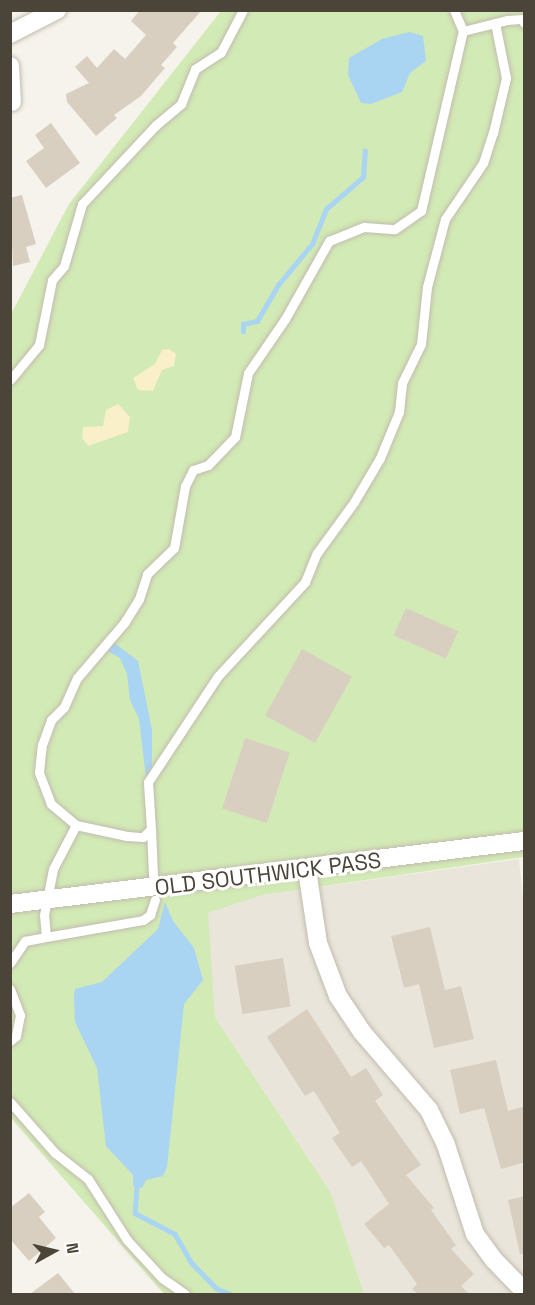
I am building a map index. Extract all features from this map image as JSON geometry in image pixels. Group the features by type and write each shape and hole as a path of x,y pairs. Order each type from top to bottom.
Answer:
{"street":[{"path":"10,34 57,10"},
{"path":"10,66 12,102"},
{"name":"OLD SOUTHWICK PASS","path":"10,904 307,870 525,841"},
{"path":"307,870 318,943 338,996 362,1032 429,1110 446,1145 475,1233 494,1260 525,1291"}],"lane":[{"path":"10,380 39,345 52,280 64,266 82,204 156,125 181,104 195,69 220,52 243,10"},
{"path":"151,829 143,837 127,836 76,825 51,804 43,788 40,763 51,720 64,707 76,678 94,654 114,635 139,599 147,574 174,548 185,486 193,470 215,460 235,437 248,373 285,319 329,241 364,227 395,229 421,211 463,31 454,10"},
{"path":"463,31 495,22 524,20"},
{"path":"153,875 148,782 218,676 305,582 317,553 354,502 380,458 399,412 404,376 421,344 427,287 445,219 483,163 493,134 506,78 495,22"},
{"path":"46,937 52,869 76,825"},
{"path":"10,963 26,941 143,920 150,915 155,900"},
{"path":"10,989 20,1015 16,1036 10,1041"},
{"path":"10,1102 55,1153 88,1179 127,1239 162,1278 185,1294"}],"shaded area":[{"path":"519,859 524,909 524,1294 364,1294 331,1193 215,1017 207,913 263,895"}],"green space":[{"path":"221,11 524,11 524,857 263,895 208,913 215,1017 331,1193 364,1294 164,1294 11,1118 10,316 69,204"}],"sand":[{"path":"169,349 176,354 174,366 162,370 153,391 138,390 133,378 155,364 162,350"},
{"path":"118,404 130,417 128,432 88,446 82,438 83,427 103,426 106,410"}],"water":[{"path":"409,32 423,36 426,61 410,73 402,92 371,104 361,103 348,75 349,58 382,39"},
{"path":"112,641 138,661 152,730 152,767 146,777 139,719 130,700 127,674 120,658 104,649"},
{"path":"165,902 173,921 194,948 203,980 184,1004 167,1167 163,1176 146,1180 142,1188 133,1186 133,1175 106,1146 97,1068 75,1022 74,997 75,989 102,982 158,929"}],"building":[{"path":"140,10 202,10 173,43 177,47 161,65 165,68 141,96 114,115 117,118 96,136 67,102 66,94 89,83 75,67 87,56 97,68 114,49 125,59 146,35 131,21"},
{"path":"51,123 80,163 46,188 26,161 44,148 35,135"},
{"path":"22,195 36,244 26,247 30,262 13,266 10,198"},
{"path":"406,608 458,631 446,659 394,635"},
{"path":"302,649 352,677 315,743 265,715"},
{"path":"245,738 290,753 267,823 222,808"},
{"path":"430,927 445,990 461,986 474,1039 434,1048 419,984 404,988 391,936"},
{"path":"283,958 291,1006 242,1014 235,966"},
{"path":"307,1009 351,1077 366,1068 383,1095 375,1101 421,1165 406,1175 434,1208 431,1210 456,1245 451,1249 474,1274 461,1286 469,1294 418,1294 412,1289 417,1284 389,1245 384,1248 364,1224 389,1204 361,1161 352,1167 332,1138 340,1133 314,1091 305,1096 267,1037"},
{"path":"496,1060 508,1111 525,1106 525,1162 501,1169 484,1108 460,1114 450,1070"},
{"path":"29,1193 45,1212 39,1217 56,1238 29,1261 10,1239 10,1208"},
{"path":"525,1196 525,1253 520,1254 508,1200"},
{"path":"58,1273 75,1294 30,1294"}],"waterway":[{"path":"243,332 243,324 257,321 278,285 312,244 326,209 363,177 365,151"},
{"path":"137,1187 135,1213 175,1234 192,1263 216,1288 230,1294"}]}
